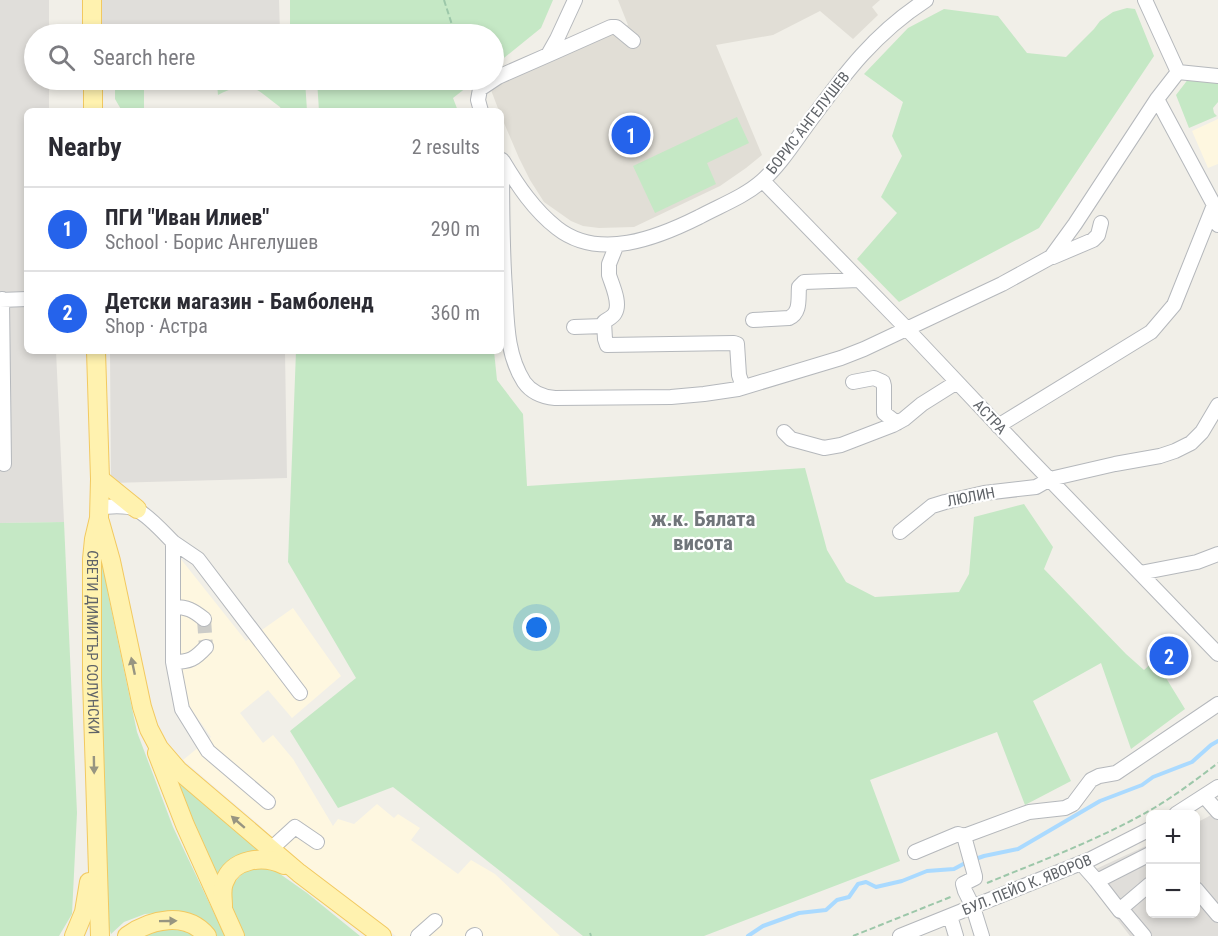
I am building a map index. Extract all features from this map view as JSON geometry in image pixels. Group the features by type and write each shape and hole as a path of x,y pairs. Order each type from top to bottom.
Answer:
{"main road":[{"path":"92,0 92,24"},
{"path":"94,90 97,107"},
{"name":"СВЕТИ ДИМИТЪР СОЛУНСКИ","path":"96,354 100,479 99,513 92,559 92,680 100,936"},
{"path":"100,479 142,514"},
{"path":"99,513 149,729 176,804 235,936"},
{"path":"149,729 168,759 178,770 298,873 382,936"},
{"path":"74,936 87,898 95,812"},
{"path":"224,912 222,891 224,881 238,865 249,860 271,859 298,873"},
{"path":"127,936 148,924 172,920 196,926 207,936"}],"street":[{"path":"548,55 574,0"},
{"name":"БОРИС АНГЕЛУШЕВ","path":"504,162 534,206 559,230 585,242 617,244 650,239 735,199 763,181 845,72 905,6 926,0"},
{"path":"1145,0 1178,72"},
{"path":"504,74 611,27 616,27 633,41"},
{"path":"1178,72 1218,76"},
{"path":"1051,257 1157,99 1178,72"},
{"path":"480,90 478,100 480,108"},
{"path":"1157,99 1214,206 1218,225"},
{"name":"АСТРА","path":"763,181 1218,654"},
{"path":"998,426 1151,332 1174,305 1214,206"},
{"path":"504,272 508,333 514,362 525,384 541,396 570,399 672,397 743,387 841,358 1002,284 1051,257 1093,240 1098,235 1101,223"},
{"path":"617,244 608,270 618,302 614,315 604,322 607,345 736,343 739,375 743,387"},
{"path":"753,320 793,317 798,305 800,287 804,282 859,280"},
{"path":"4,464 1,300 24,298"},
{"path":"574,327 604,326"},
{"path":"853,382 874,378 883,382 884,413 897,423"},
{"path":"784,432 791,439 824,448 841,445 897,423 957,382"},
{"name":"ЛЮЛИН","path":"900,532 932,506 945,502 984,493 1036,487 1050,479 1175,451 1191,443 1202,432 1218,405"},
{"path":"99,513 130,508 142,514 173,542 198,559 300,693"},
{"path":"173,542 173,662 182,709 208,751 268,802"},
{"path":"1140,573 1197,562 1218,554"},
{"path":"174,608 186,607 204,619"},
{"path":"173,662 186,662 197,657 206,646"},
{"path":"966,842 1029,812 1065,808 1073,804 1090,780 1116,773 1218,704"},
{"path":"1183,810 1214,792 1218,812"},
{"path":"271,849 295,827 317,842"},
{"path":"915,852 958,834 966,842 981,880"},
{"name":"БУЛ. ПЕЙО К. ЯВОРОВ","path":"901,936 1146,834"},
{"path":"1096,880 1146,856"},
{"path":"1081,863 1120,911 1123,911 1144,936"},
{"path":"981,880 975,878 963,884 982,936"},
{"path":"1123,911 1124,906 1146,887"},
{"path":"1200,894 1218,915"},
{"path":"950,916 956,936"},
{"path":"418,936 435,921"}],"path":[{"path":"444,0 452,24"},
{"path":"981,880 1071,849 1110,831 1155,807 1218,763"},
{"path":"853,936 965,891"}],"shaded area":[{"path":"0,0 49,0 49,24 24,24 24,90 49,90 49,108 24,108 24,354 56,354 64,522 0,523"},
{"path":"100,0 279,0 280,24 101,24"},
{"path":"618,0 880,0 872,7 878,15 853,39 820,11 773,35 716,45 762,155 720,186 634,227 583,226 571,221 544,202 530,180 504,123 504,108 498,108 491,90 504,90 504,82 519,72 628,25"},
{"path":"1218,119 1218,164 1208,168 1192,131"},
{"path":"110,354 285,354 287,478 111,483"},
{"path":"180,558 246,641 293,608 341,676 292,718 268,690 240,713 263,743 273,735 293,759 333,826 338,819 354,824 377,804 394,818 398,814 420,828 411,840 458,874 471,860 495,874 560,936 396,936 298,862 257,823 183,760 211,737 184,699 177,669"},
{"path":"1215,813 1218,815 1218,936 1130,936 1083,875 1146,846 1146,918 1200,918 1200,821"}],"green space":[{"path":"290,0 553,0 541,28 504,58 504,24 290,24"},
{"path":"1127,8 1135,9 1154,56 1039,228 899,302 857,259 897,213 881,197 902,156 892,136 903,102 864,74 908,28 944,9 998,16 1027,53 1066,57 1100,21 1113,12"},
{"path":"1189,78 1218,81 1218,102 1213,108 1217,116 1189,128 1176,95"},
{"path":"115,90 144,90 144,108 120,108 115,99"},
{"path":"218,90 229,90 218,95"},
{"path":"257,90 306,90 307,108 280,108"},
{"path":"318,90 463,90 453,98 457,108 319,108"},
{"path":"737,117 749,143 707,163 716,184 655,213 633,166"},
{"path":"296,354 494,354 497,380 523,414 527,486 805,468 827,550 846,582 875,597 959,592 969,574 974,517 1024,504 1053,547 1044,569 1144,670 1155,660 1185,709 1131,749 1101,663 1033,701 1071,781 1025,805 997,732 870,780 900,861 704,936 583,936 393,787 338,808 290,731 356,678 288,562"},
{"path":"64,522 77,813 72,914 59,936 0,936 0,523"},
{"path":"99,540 137,732 173,827 225,936 215,936 174,912 145,914 124,922 111,934 103,909"},
{"path":"175,777 261,851 226,866 215,878"},
{"path":"260,867 273,869 360,936 242,936 229,909 232,885 244,872"},
{"path":"172,925 197,936 137,936"}],"waterway":[{"path":"748,936 763,926 799,913 826,910 837,900 849,897 858,884 866,882 876,887 902,881 927,871 954,869 984,856 1018,849 1100,801 1192,762 1218,741"}],"tunnel":[{"path":"204,619 206,647"}],"place":[{"name":"ПГИ \"Иван Илиев\"","path":"631,135"},
{"name":"Детски магазин - Бамболенд","path":"1169,656"}],"district":[{"name":"ж.к. Бялата висота","path":"703,531"}]}
